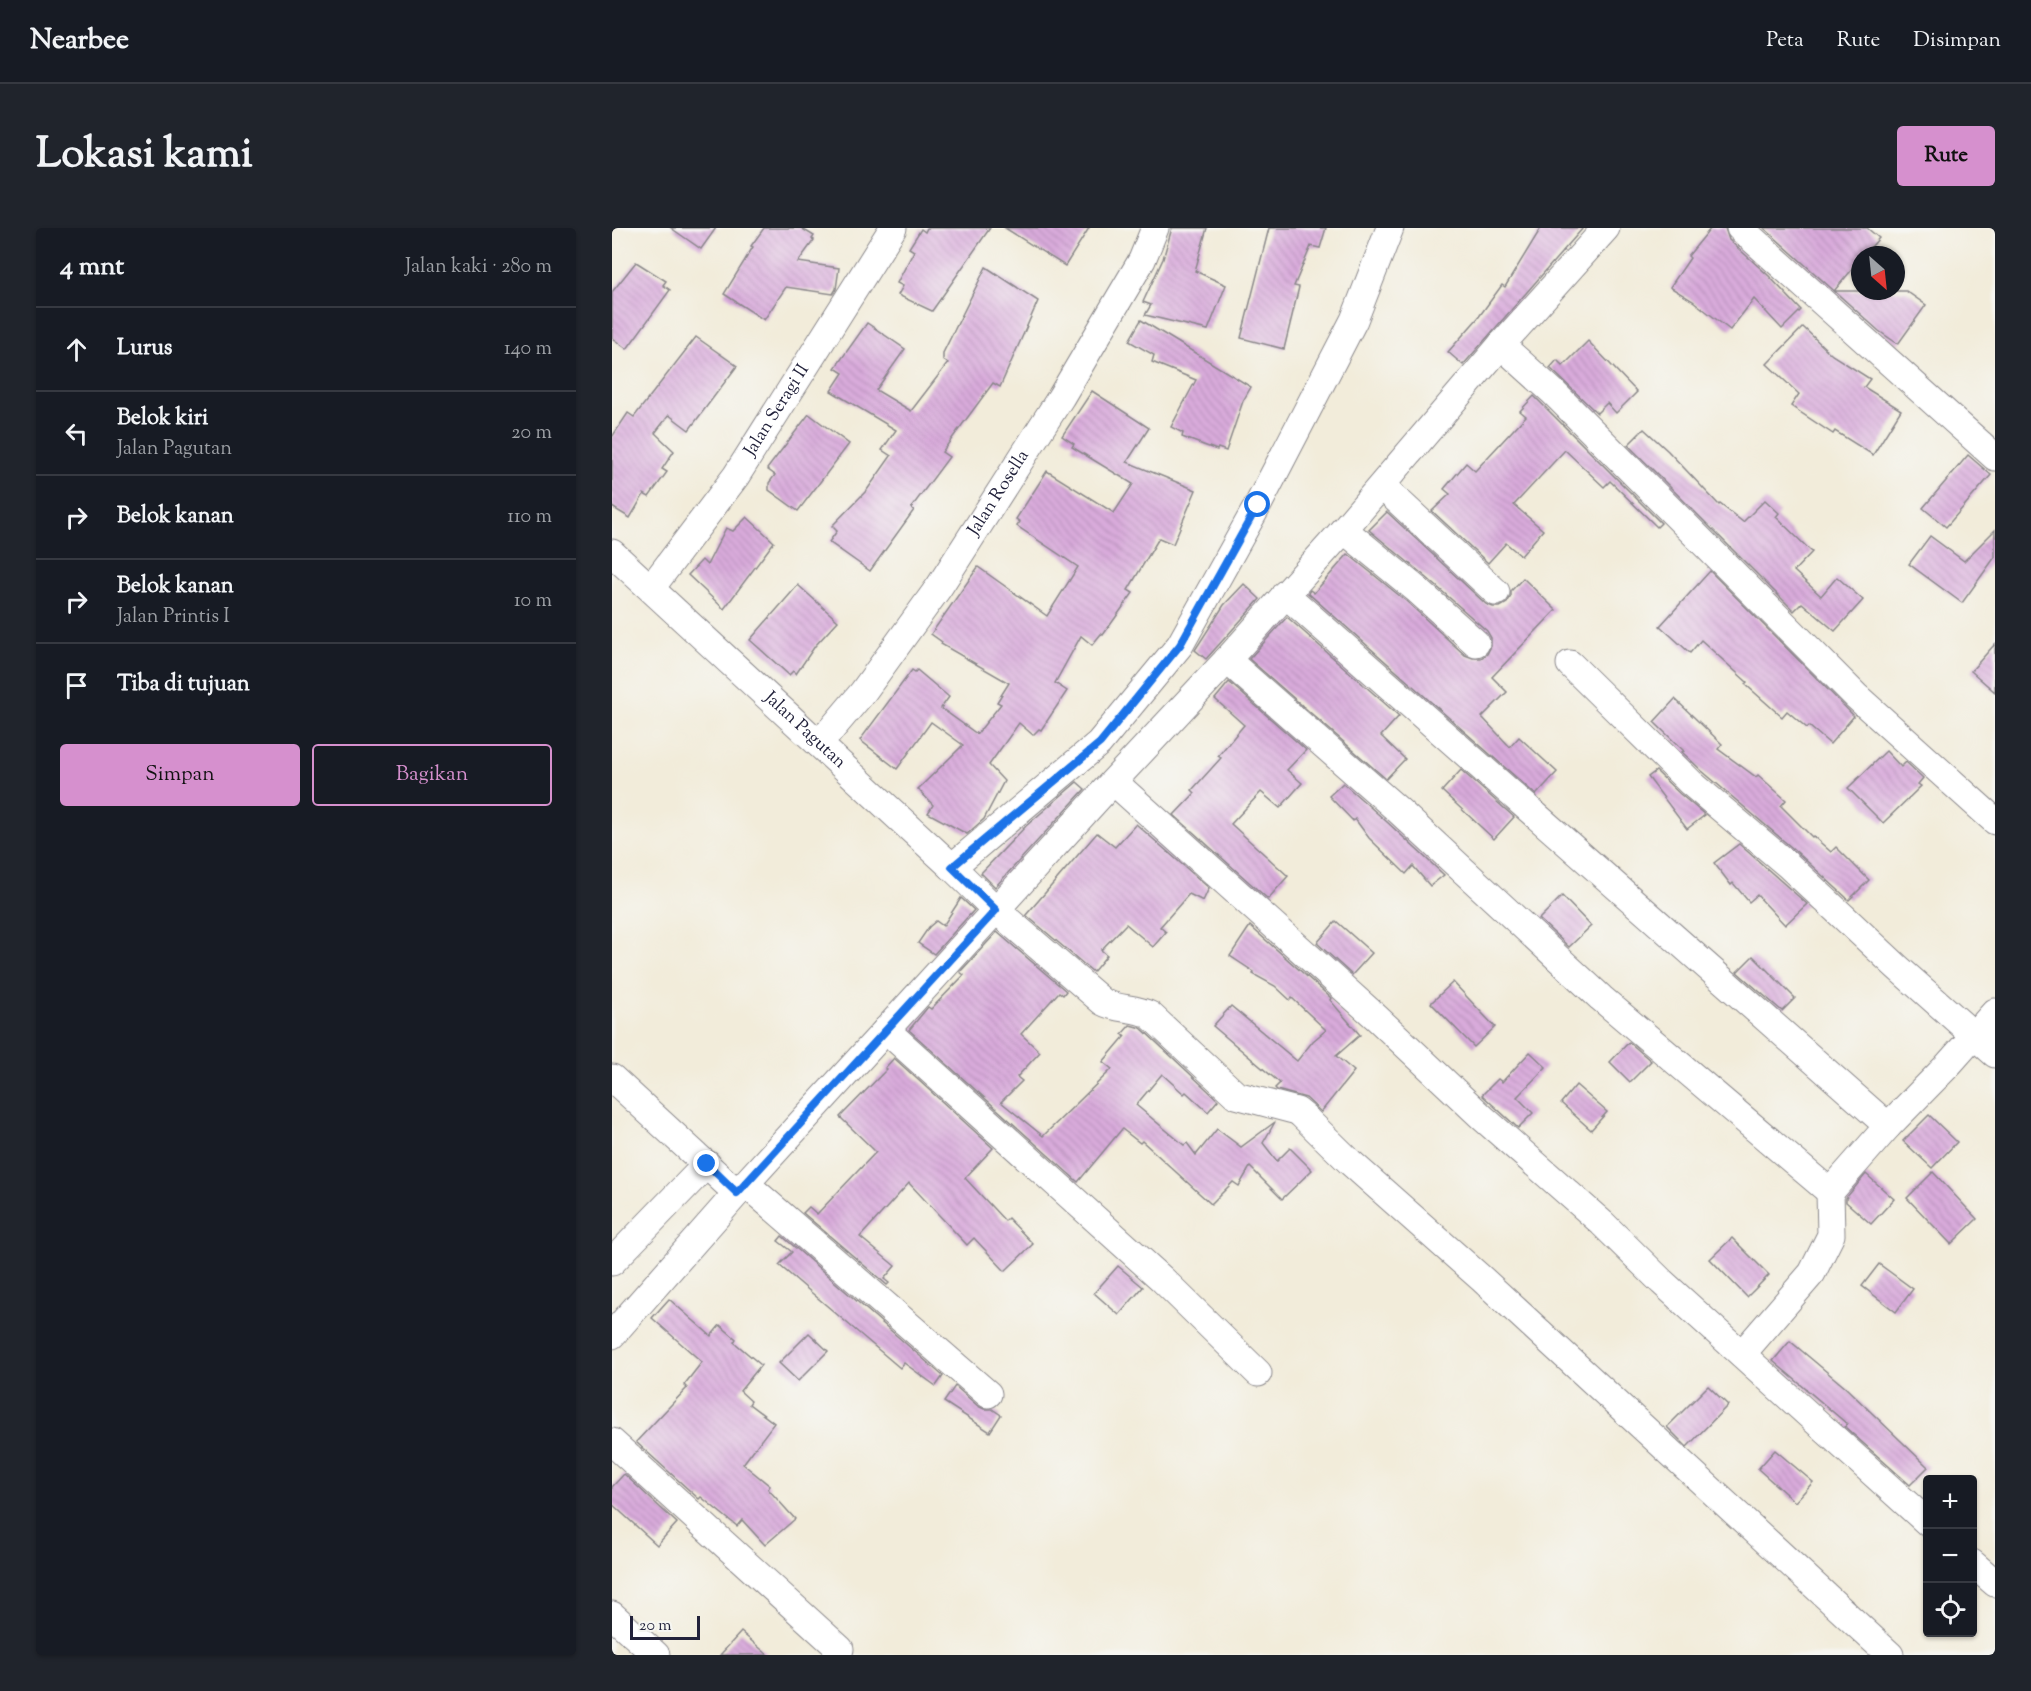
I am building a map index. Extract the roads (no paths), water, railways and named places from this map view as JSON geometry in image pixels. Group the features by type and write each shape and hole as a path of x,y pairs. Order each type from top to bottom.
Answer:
{"street":[{"name":"Jalan Seragi II","path":"651,588 736,476 893,228"},
{"name":"Jalan Rosella","path":"819,744 863,692 939,587 1061,397 1142,260 1155,228"},
{"path":"952,867 1100,743 1180,645 1258,505 1354,320 1390,228"},
{"path":"612,1335 741,1189 1344,530 1502,345 1606,228"},
{"path":"1740,228 1995,457"},
{"path":"1502,345 1561,400 1856,696 1995,821"},
{"path":"1382,486 1496,592"},
{"path":"1344,530 1416,589 1476,643"},
{"name":"Jalan Pagutan","path":"612,553 996,910 1103,1002 1141,1011 1153,1018 1236,1095 1296,1111 1302,1115 1358,1169 1491,1287 1890,1655"},
{"path":"1286,594 1888,1126"},
{"path":"1227,660 1398,810 1601,998 1830,1191"},
{"path":"1570,664 1691,783 1788,866 1995,1054"},
{"path":"1114,782 1377,1018 1483,1118 1602,1223 1662,1282 1923,1517"},
{"path":"1742,1354 1812,1273 1831,1235 1830,1191 1995,1012"},
{"path":"886,1030 1162,1280 1258,1373"},
{"path":"612,1077 707,1164 741,1189 988,1394"},
{"path":"612,1262 707,1164"},
{"path":"612,1442 840,1649"},
{"path":"1977,1567 1995,1583"},
{"path":"612,1615 656,1655"}]}
